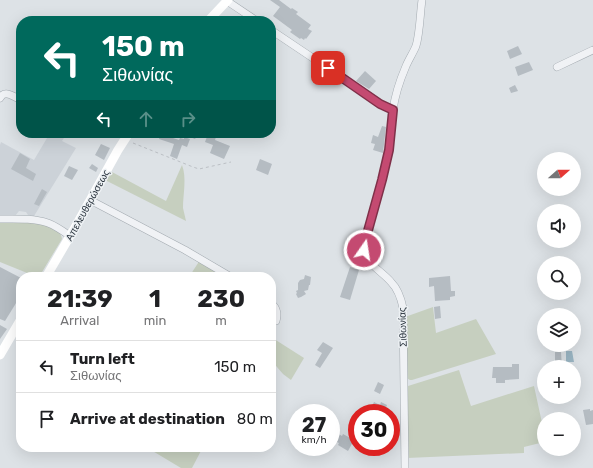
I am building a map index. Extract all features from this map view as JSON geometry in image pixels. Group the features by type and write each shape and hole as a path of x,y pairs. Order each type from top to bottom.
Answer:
{"street":[{"path":"213,16 227,0 251,16"},
{"name":"Σιθωνίας","path":"405,468 403,308 400,296 395,286 365,256 364,245 389,150 395,99 405,67 418,39 422,0"},
{"path":"276,33 380,104 393,110"},
{"path":"557,67 593,50"},
{"path":"2,94 8,93 16,97"},
{"name":"Απελευθερώσεως","path":"49,272 126,138"},
{"path":"90,200 186,250 223,272"},
{"path":"0,219 38,220 48,223 70,236"},
{"path":"276,310 276,321"},
{"path":"0,355 16,328"}],"path":[{"path":"131,138 199,169 231,162"}],"shaded area":[{"path":"47,138 64,138 62,141 76,148 34,216 28,215 26,212 19,211 15,216 0,216 1,142 34,160"}],"green space":[{"path":"182,165 185,181 183,208 186,221 105,180 112,172 166,201"},
{"path":"0,222 26,222 45,225 54,228 62,239 42,272 25,272 0,262"},
{"path":"200,260 220,272 192,272"},
{"path":"433,307 436,333 476,319 496,354 412,380 405,377 405,317"},
{"path":"276,340 304,358 291,380 276,366"},
{"path":"459,370 471,406 534,386 540,412 537,412 537,444 524,447 524,453 407,458 406,388 408,386"},
{"path":"154,452 200,452 192,468 181,468"}],"water":[{"path":"566,352 572,352 574,360 566,360"}],"building":[{"path":"270,0 279,0 291,9 292,8 298,12 296,14 311,25 308,29 312,31 306,39 300,39 290,32 292,30 276,18 276,16 273,16 280,7"},
{"path":"518,46 522,54 510,59 507,51"},
{"path":"529,62 533,70 518,76 515,67"},
{"path":"365,71 376,81 369,89 356,81"},
{"path":"515,85 518,91 511,93 509,88"},
{"path":"382,126 386,127 383,153 373,150 375,144 371,143 373,135 378,137"},
{"path":"206,138 216,138 215,140 230,146 224,159 210,153 213,145 205,142"},
{"path":"159,139 190,139 187,147 182,145 177,159 170,156 174,144"},
{"path":"101,144 110,148 104,160 95,155"},
{"path":"20,153 30,159 26,168 36,174 33,181 11,169"},
{"path":"260,159 272,164 268,175 256,170"},
{"path":"92,164 98,168 96,172 89,168"},
{"path":"69,166 78,170 72,180 64,176"},
{"path":"42,189 47,192 39,206 34,204"},
{"path":"0,267 16,275 16,303 5,321 0,319"},
{"path":"350,267 359,270 350,300 340,297"},
{"path":"305,275 311,277 310,285 308,290 304,291 306,294 298,298 296,291 298,290 298,283 300,280 304,279"},
{"path":"450,276 451,291 455,291 455,296 450,297 450,300 435,301 434,286 429,287 429,278"},
{"path":"440,306 441,318 435,319 434,307"},
{"path":"0,325 7,329 0,339"},
{"path":"323,342 333,348 320,368 315,365 322,353 317,350"},
{"path":"555,352 561,352 562,360 555,360"},
{"path":"512,364 519,364 519,379 505,380 505,383 496,383 496,378 492,378 493,367 512,367"},
{"path":"378,382 384,385 380,394 374,391"},
{"path":"590,409 590,411 593,410 593,424 586,425 583,410"},
{"path":"343,434 348,437 348,451 340,446 340,435 342,436"}],"route":[{"path":"328,68 380,104 393,110 389,150 364,245 364,250"}]}
